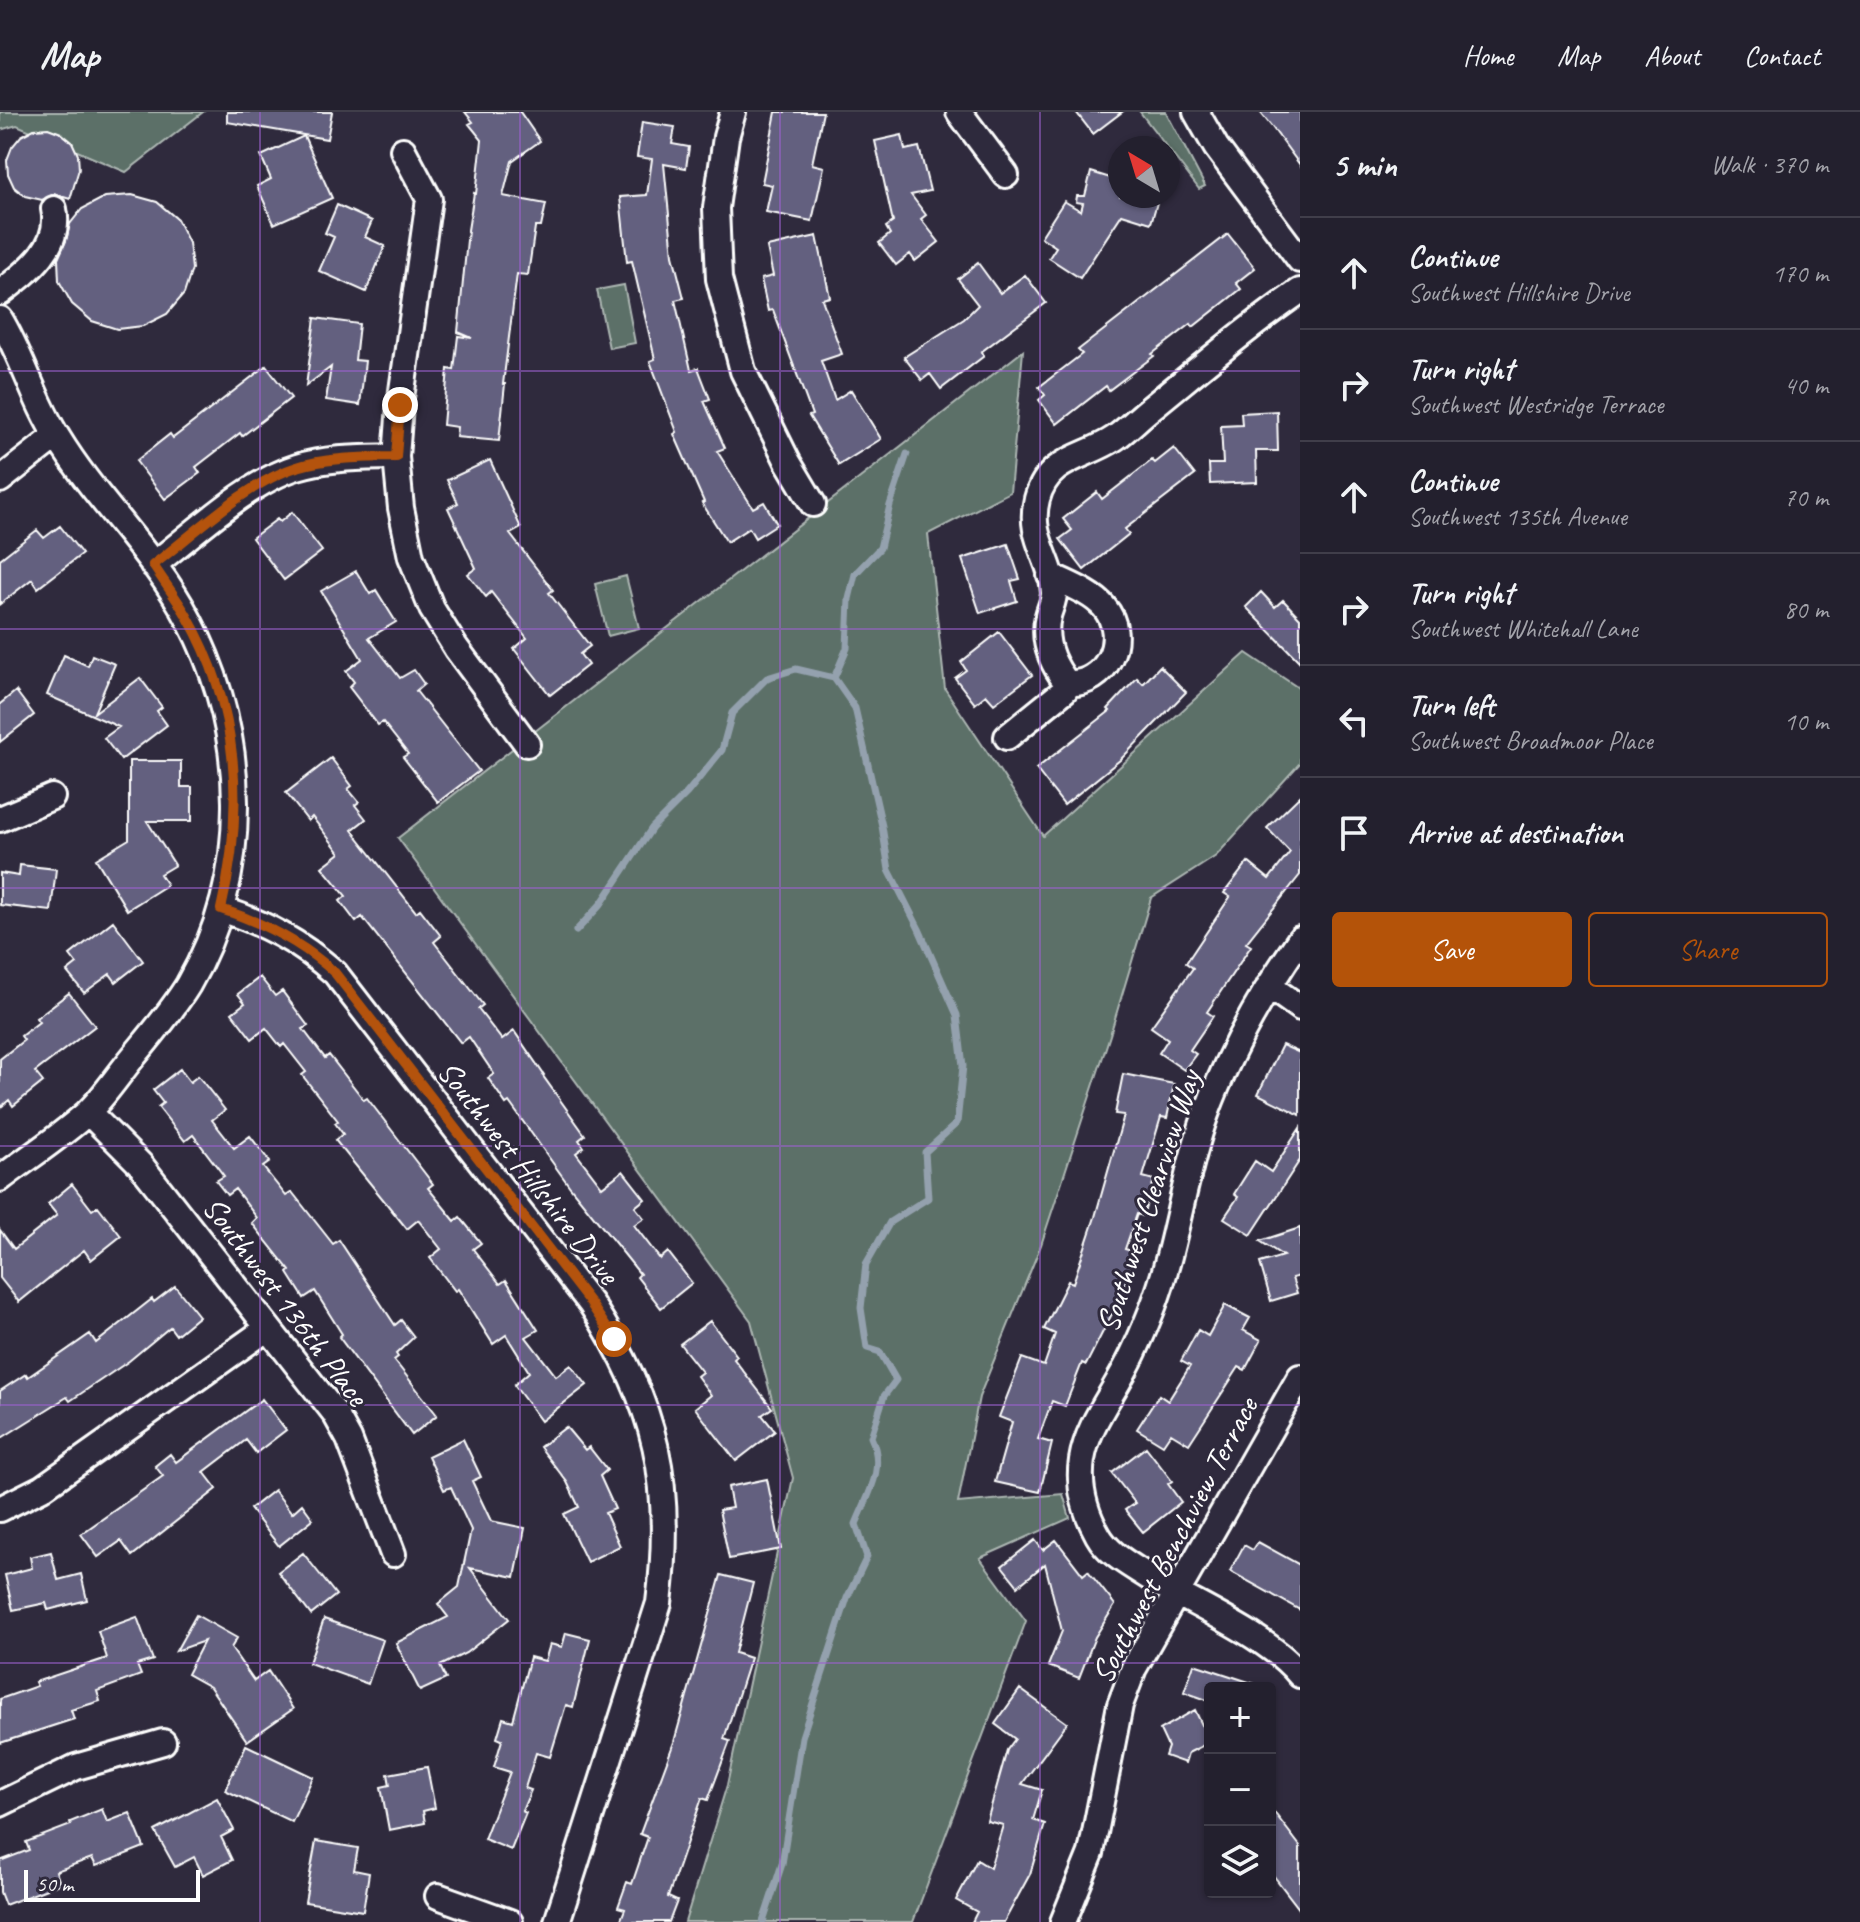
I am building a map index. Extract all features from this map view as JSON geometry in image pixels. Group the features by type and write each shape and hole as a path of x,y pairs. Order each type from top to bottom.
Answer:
{"street":[{"path":"733,112 726,137 716,208 719,279 743,371 788,462 813,504"},
{"path":"959,112 1006,175"},
{"path":"1196,112 1216,147 1300,260"},
{"path":"403,150 429,199 400,405 396,457 401,508 411,557 432,609 456,648 527,744"},
{"path":"0,293 39,260 49,244 56,221 54,209"},
{"path":"1052,579 1098,601 1107,610 1115,633 1111,656 1092,679 1080,684 1067,683 1057,671 1045,631 1054,598 1052,579 1039,546 1034,522 1037,497 1049,474 1076,456 1114,440 1300,291"},
{"path":"0,319 56,436 76,467 153,565 187,617 224,705 231,738 235,785 235,833 230,871 221,909 205,952 188,985 167,1016 88,1112 0,1179"},
{"path":"0,480 56,436"},
{"path":"153,565 264,480 298,466 341,459 396,457"},
{"path":"1007,737 1065,690 1067,683"},
{"path":"0,819 52,797"},
{"name":"Southwest Hillshire Drive","path":"221,909 256,920 290,939 335,973 591,1304 614,1339 645,1405 654,1436 664,1499 665,1555 659,1603 557,1922"},
{"name":"Southwest Clearview Way","path":"1300,939 1269,986 1225,1066 1205,1116 1180,1217 1154,1303 1135,1352 1087,1439 1081,1490 1088,1516 1100,1539 1119,1558 1174,1593 1261,1641 1284,1657 1300,1675"},
{"path":"1269,986 1300,1008"},
{"name":"Southwest 136th Place","path":"88,1112 140,1164 334,1412 349,1439 393,1554"},
{"path":"0,1509 42,1488 268,1328"},
{"name":"Southwest Benchview Terrace","path":"1063,1922 1091,1853 1120,1705 1134,1668 1174,1593 1300,1377"},
{"path":"0,1804 76,1767 163,1742"},
{"path":"438,1896 510,1922"}],"green space":[{"path":"0,112 203,112 126,172 17,125 0,130"},
{"path":"1140,112 1166,112 1179,136 1158,136"},
{"path":"1180,139 1205,186 1199,189 1180,164"},
{"path":"624,285 635,343 609,348 597,290"},
{"path":"1023,351 1010,492 928,534 945,689 1043,836 1246,653 1300,689 1300,763 1216,856 1151,898 1041,1245 979,1397 958,1503 1063,1494 1070,1518 980,1558 1026,1621 913,1922 685,1922 727,1785 793,1478 751,1321 398,838"},
{"path":"626,576 639,628 608,636 595,584"}],"building":[{"path":"227,112 332,112 327,139 227,122"},
{"path":"465,112 520,112 540,141 512,161 503,196 546,204 541,227 535,227 528,275 517,274 499,441 456,437 457,427 443,425 448,369 454,370 458,336 472,338 458,332 468,230 482,140 469,124 473,122"},
{"path":"776,112 823,112 812,164 824,167 812,221 766,212 772,185 762,183"},
{"path":"1076,112 1122,112 1093,134"},
{"path":"1260,112 1300,112 1300,165 1272,127"},
{"path":"642,122 675,127 672,144 689,147 686,168 664,164 673,255 684,298 675,300 691,370 698,368 710,399 704,401 725,448 717,451 753,508 764,502 777,524 755,538 749,528 727,542 702,503 674,434 677,432 650,361 655,359 632,261 627,262 620,197 647,195 652,159 637,157"},
{"path":"48,128 72,142 78,155 79,169 70,199 54,194 42,200 25,196 14,187 8,174 7,160 21,136 34,129"},
{"path":"902,135 905,150 919,147 930,191 911,195 926,215 921,219 939,242 915,261 910,254 896,265 879,243 890,234 886,227 893,222 875,141"},
{"path":"304,136 332,198 274,224 257,186 271,179 261,156"},
{"path":"1091,172 1108,177 1108,208 1155,208 1151,223 1122,214 1080,278 1049,258 1056,247 1041,237 1064,201 1081,211 1083,203 1076,202 1077,196 1085,196"},
{"path":"132,195 157,202 177,219 189,243 192,269 184,294 167,314 143,326 117,329 92,321 72,304 59,281 58,259 70,224 82,209 105,197"},
{"path":"337,205 372,221 365,237 385,246 366,292 319,271 334,237 325,233"},
{"path":"1228,234 1255,268 1236,283 1241,289 1193,327 1191,324 1109,390 1106,386 1057,424 1039,400 1045,395 1039,387 1082,354 1078,350"},
{"path":"817,236 830,297 822,299 842,354 821,361 835,400 851,390 881,439 839,465 809,416 812,415 773,310 768,311 761,279 773,276 767,247"},
{"path":"978,263 1000,293 1025,275 1046,303 981,352 984,356 941,389 930,374 922,380 904,357 964,319 978,305 958,279"},
{"path":"315,318 359,324 355,360 365,361 360,405 326,400 331,367 306,386"},
{"path":"266,366 291,398 196,467 200,473 165,499 136,461 170,434 173,438"},
{"path":"1277,411 1278,451 1256,451 1257,482 1210,484 1209,464 1223,464 1221,426 1242,425 1241,413"},
{"path":"1174,448 1195,475 1125,529 1129,534 1084,570 1060,539 1072,530 1063,519 1097,492 1102,499 1152,460 1155,463"},
{"path":"490,460 521,528 510,534 553,590 549,593 590,646 580,654 588,665 550,695 514,649 527,638 491,592 486,597 468,574 476,568 448,508 458,503 447,480"},
{"path":"292,512 322,551 284,580 252,538"},
{"path":"60,526 82,554 38,588 32,579 0,604 0,559 37,530 44,538"},
{"path":"1008,544 1020,579 1011,581 1017,601 980,613 962,559"},
{"path":"356,571 370,594 376,590 396,622 369,638 400,678 414,670 424,684 416,691 479,771 438,802 403,757 408,754 383,722 378,725 349,687 354,682 346,671 362,659 321,591"},
{"path":"1261,592 1275,607 1283,600 1300,618 1300,662 1246,607"},
{"path":"999,632 1032,675 994,704 986,695 975,704 955,678 966,670 961,662"},
{"path":"64,655 88,666 92,655 115,664 94,713 140,678 162,707 157,711 167,725 121,760 104,738 119,727 47,695"},
{"path":"1160,666 1186,692 1120,760 1064,805 1036,769 1110,711 1108,709 1137,678 1143,684"},
{"path":"16,691 34,715 0,742 0,704"},
{"path":"331,758 352,786 348,789 359,802 355,805 366,819 352,830 416,912 420,909 441,936 434,942 483,1005 478,1009 502,1040 514,1031 585,1135 579,1140 584,1147 576,1153 602,1187 623,1171 645,1199 635,1207 644,1218 634,1225 660,1259 668,1252 692,1283 661,1308 637,1277 640,1274 570,1187 509,1102 506,1104 488,1078 494,1074 469,1037 461,1043 362,917 356,922 340,901 346,896 322,867 340,853 312,817 308,821 286,793"},
{"path":"129,761 181,761 181,787 192,787 192,821 147,821 175,865 160,874 167,885 127,910 96,859 129,839"},
{"path":"1300,796 1300,875 1246,943 1251,946 1207,1012 1213,1016 1190,1050 1196,1054 1184,1070 1159,1053 1168,1039 1151,1027 1193,968 1186,963 1230,897 1224,893 1248,862 1269,879 1290,852 1267,828"},
{"path":"20,865 56,869 51,911 0,905 0,873 19,876"},
{"path":"113,921 143,961 116,982 110,974 84,993 67,972 77,964 70,955"},
{"path":"260,977 275,996 282,991 308,1026 303,1029 325,1058 329,1055 364,1100 367,1098 433,1184 428,1188 455,1221 460,1217 481,1243 473,1249 500,1284 506,1280 538,1330 526,1337 556,1376 571,1365 587,1385 541,1421 514,1385 529,1372 506,1335 493,1344 458,1289 455,1291 430,1258 441,1249 418,1220 407,1229 335,1140 343,1134 335,1123 338,1121 302,1075 306,1072 284,1044 281,1047 266,1028 252,1039 232,1013 245,1003 238,994"},
{"path":"69,993 95,1026 35,1072 43,1082 13,1106 9,1100 0,1108 0,1059 24,1040 21,1036 39,1022 36,1018"},
{"path":"1282,1045 1300,1053 1300,1115 1258,1094"},
{"path":"180,1069 190,1082 198,1076 225,1110 212,1120 234,1148 250,1136 270,1162 263,1167 286,1196 292,1192 333,1244 339,1240 395,1325 401,1320 414,1337 396,1354 398,1357 394,1360 437,1415 412,1435 339,1337 342,1334 315,1291 304,1298 288,1273 290,1271 252,1223 257,1218 235,1189 227,1195 216,1181 224,1176 193,1135 185,1141 158,1107 163,1103 153,1090"},
{"path":"1123,1074 1174,1084 1167,1118 1161,1117 1143,1177 1154,1180 1143,1216 1137,1214 1125,1249 1135,1252 1121,1296 1086,1365 1082,1363 1065,1406 1052,1401 1038,1439 1052,1443 1040,1492 995,1482 1012,1422 999,1417 1022,1358 1044,1366 1055,1334 1044,1329 1068,1281 1073,1283 1095,1217 1124,1115 1115,1114"},
{"path":"1300,1128 1300,1160 1251,1235 1224,1218 1238,1197 1234,1194 1255,1161 1271,1172"},
{"path":"72,1184 92,1210 98,1206 121,1236 91,1260 84,1250 19,1302 0,1278 0,1230 14,1249 57,1215 48,1204"},
{"path":"1300,1228 1300,1276 1292,1278 1297,1293 1271,1301 1260,1263 1283,1256 1260,1241"},
{"path":"175,1286 199,1316 176,1335 170,1327 129,1361 70,1401 67,1397 0,1439 0,1391 26,1374 28,1377 90,1334 96,1343 152,1299 154,1302"},
{"path":"1225,1305 1250,1318 1243,1330 1261,1340 1245,1370 1239,1367 1189,1444 1171,1433 1163,1445 1137,1429 1159,1395 1168,1401 1190,1366 1181,1361 1198,1330 1208,1336"},
{"path":"710,1321 737,1356 734,1359 772,1408 762,1415 775,1431 736,1461 695,1408 711,1395 697,1376 702,1372 680,1344"},
{"path":"262,1399 286,1430 256,1453 246,1440 204,1472 217,1489 132,1556 121,1541 98,1557 81,1534 163,1476 155,1466 170,1454 176,1462"},
{"path":"566,1427 585,1450 589,1447 607,1470 600,1476 615,1509 605,1513 620,1546 587,1562 564,1514 579,1507 567,1482 540,1447"},
{"path":"463,1439 481,1477 472,1481 491,1521 525,1528 515,1577 470,1568 509,1619 466,1653 440,1666 446,1679 420,1691 396,1643 448,1617 438,1604 459,1587 471,1530 451,1487 444,1490 428,1456"},
{"path":"1146,1447 1172,1481 1168,1484 1181,1502 1143,1532 1125,1510 1135,1503 1112,1473"},
{"path":"767,1479 781,1549 729,1559 719,1510 732,1508 728,1487"},
{"path":"274,1490 292,1513 302,1504 313,1519 279,1546 250,1509"},
{"path":"1035,1540 1043,1550 1056,1540 1083,1575 1088,1571 1115,1605 1095,1637 1079,1678 1048,1666 1062,1631 1045,1564 1018,1586 1002,1566"},
{"path":"1258,1542 1300,1565 1300,1610 1230,1571 1244,1545 1253,1550"},
{"path":"51,1552 58,1580 81,1574 87,1600 48,1610 46,1603 13,1610 5,1575 32,1568 30,1557"},
{"path":"303,1553 336,1595 311,1615 278,1572"},
{"path":"721,1575 753,1583 735,1653 750,1658 724,1739 730,1741 708,1800 702,1798 668,1897 677,1901 669,1922 620,1922 625,1909 618,1907 627,1882 632,1884 648,1837 640,1834 674,1742"},
{"path":"196,1615 237,1638 231,1648 254,1681 268,1671 293,1709 247,1741 210,1687 187,1674 204,1641 176,1651"},
{"path":"137,1617 153,1660 137,1665 141,1675 97,1691 100,1701 71,1710 74,1719 0,1743 0,1699 37,1686 35,1682 107,1658 98,1631"},
{"path":"324,1619 383,1640 368,1684 309,1663"},
{"path":"566,1633 590,1639 573,1707 566,1705 550,1757 536,1753 525,1788 531,1790 522,1811 526,1813 511,1850 484,1839 510,1772 494,1767 502,1740 497,1738 503,1718 513,1721 530,1657 545,1661 550,1644 562,1647"},
{"path":"1194,1664 1249,1682 1204,1682 1204,1699 1184,1692"},
{"path":"1020,1689 1067,1723 1022,1784 1042,1790 1033,1820 1045,1824 1030,1874 1004,1922 972,1922 977,1912 956,1900 977,1860 990,1868 1003,1825 987,1821 1007,1750 1015,1739 995,1724"},
{"path":"1195,1710 1204,1729 1204,1745 1188,1753 1185,1763 1165,1756 1168,1747 1160,1730"},
{"path":"246,1745 313,1777 292,1822 225,1790"},
{"path":"427,1767 435,1808 423,1811 425,1823 389,1830 381,1787 390,1785 388,1774"},
{"path":"217,1798 234,1830 221,1837 232,1860 203,1875 194,1857 175,1867 155,1831"},
{"path":"102,1809 107,1822 130,1813 144,1847 96,1866 92,1858 56,1871 60,1884 5,1905 0,1892 0,1861 29,1850 26,1842"},
{"path":"1276,1815 1300,1846 1300,1910 1276,1879"},
{"path":"316,1841 358,1848 354,1870 369,1873 363,1911 305,1902"}],"waterway":[{"path":"763,1922 782,1864 802,1737 847,1598 867,1557 856,1524 876,1471 877,1460 871,1437 884,1396 896,1380 880,1352 867,1348 861,1308 866,1264 890,1222 928,1198 925,1152 957,1123 963,1066 957,1015 889,870 855,708 834,678 847,648 849,599 855,574 880,548 907,454"},
{"path":"576,931 601,904 652,828 687,793 722,750 732,713 767,678 796,669 834,678"}],"route":[{"path":"400,405 396,457 341,459 298,466 264,480 153,565 187,617 201,645 224,705 231,738 235,833 221,909 256,920 290,939 335,973 591,1304 614,1339"}]}
